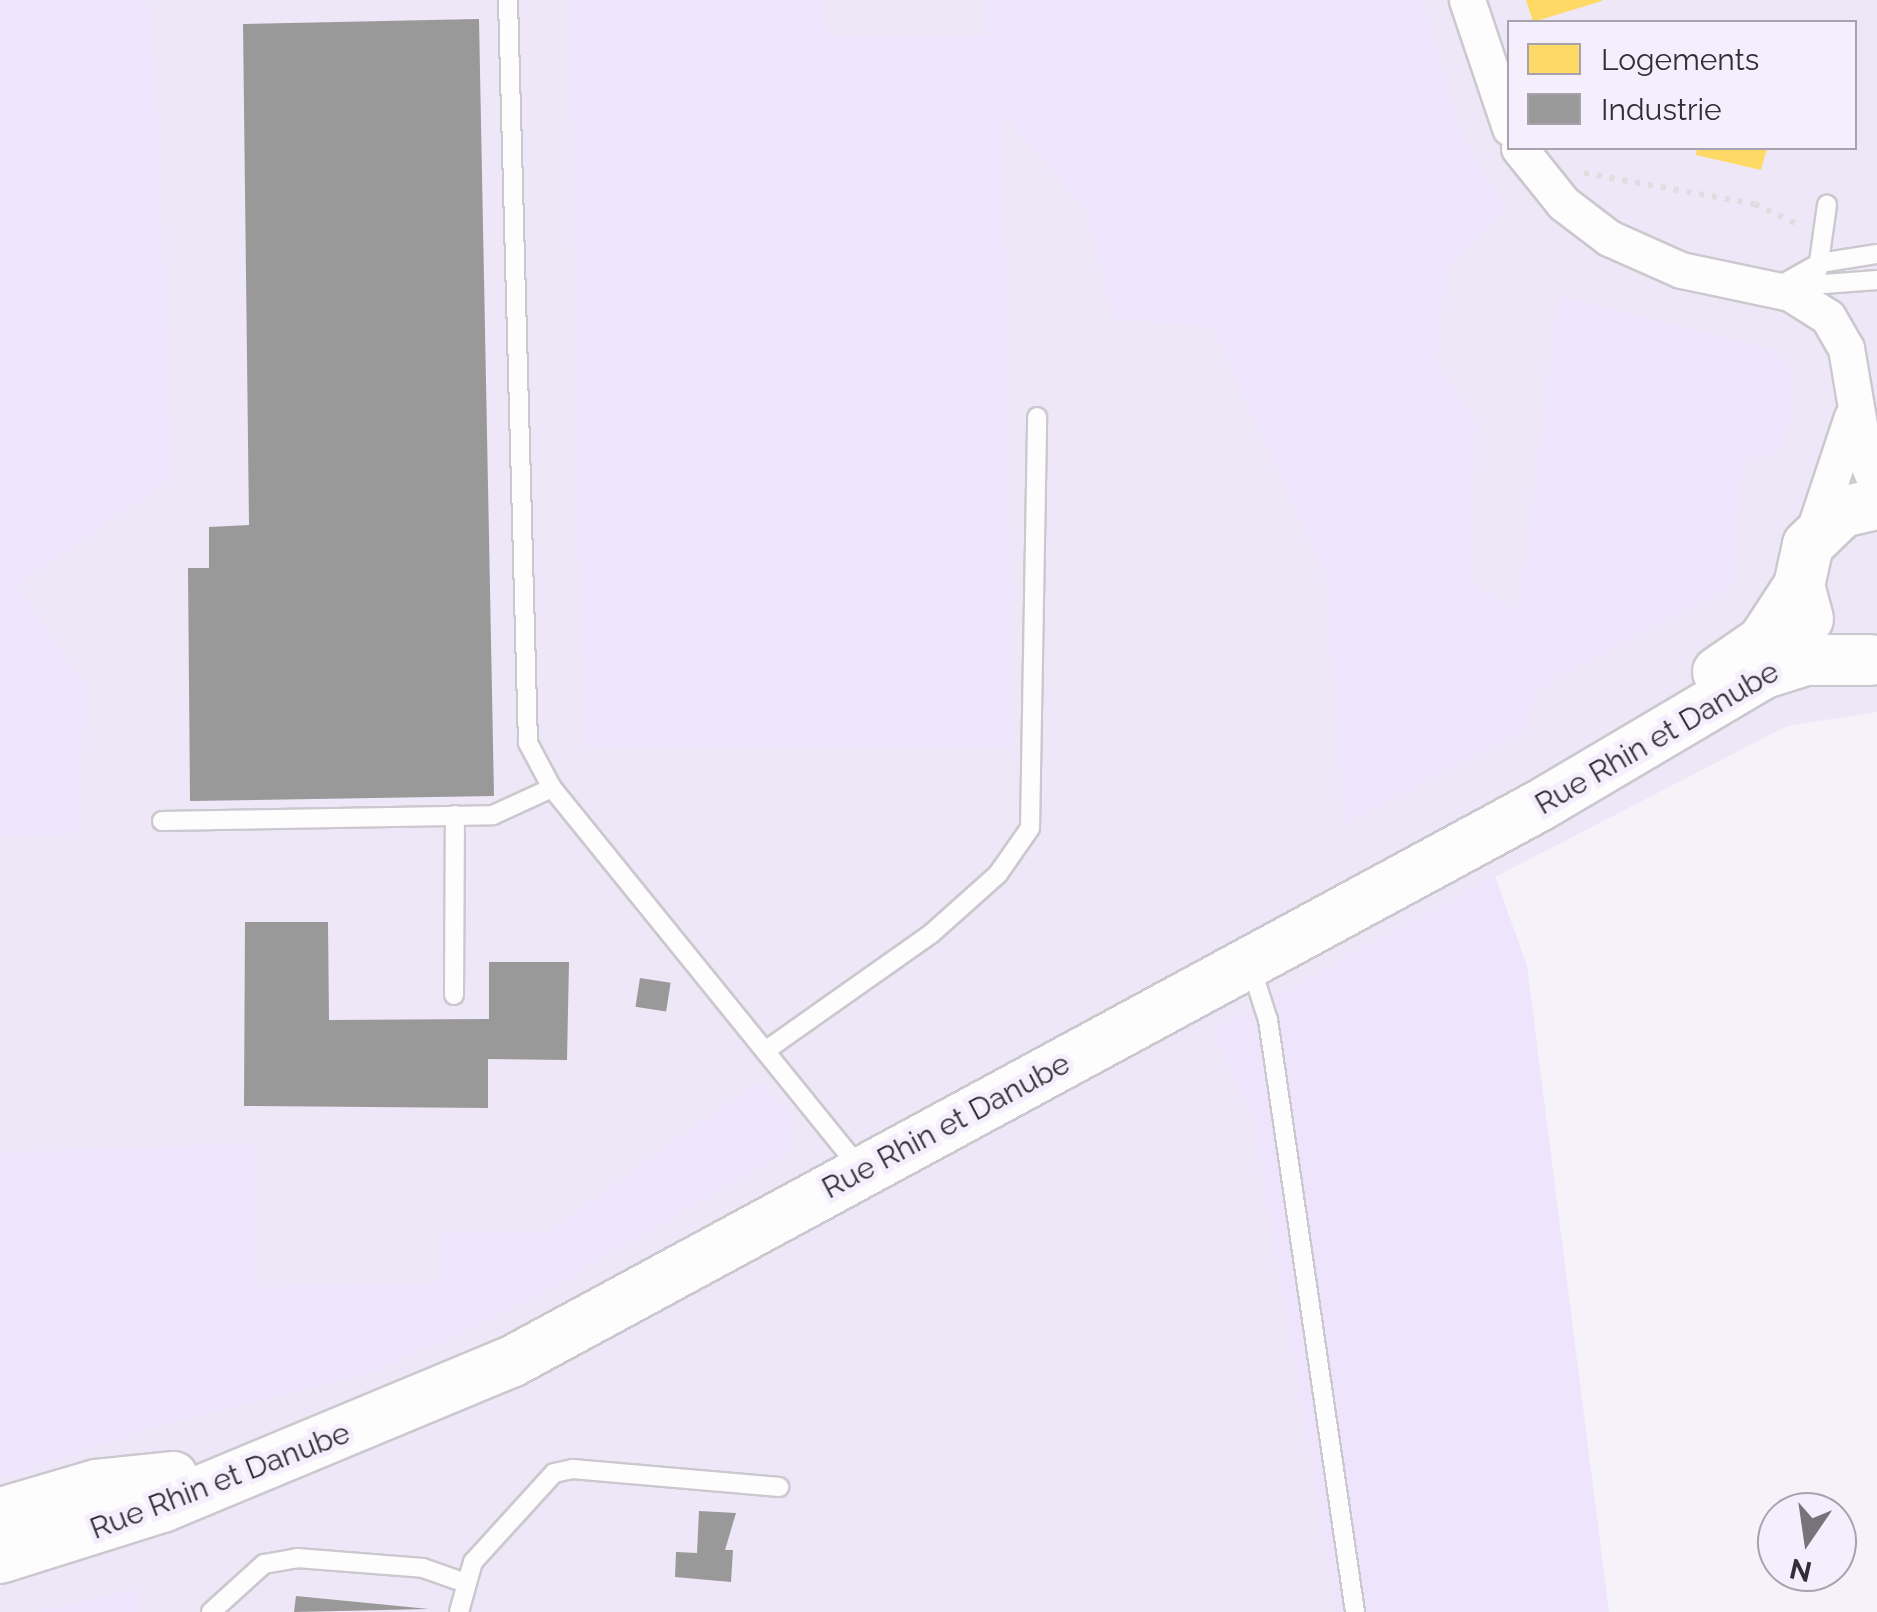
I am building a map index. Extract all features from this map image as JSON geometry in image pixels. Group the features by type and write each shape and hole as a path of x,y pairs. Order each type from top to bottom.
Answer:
{"main road":[{"name":"Rue Rhin et Danube","path":"0,1558 162,1507 457,1387 1413,840 1542,777 1749,652 1776,625 1804,566 1842,512 1877,504"},
{"path":"1804,566 1820,636 1848,656 1873,661"},
{"name":"Rue Rhin et Danube","path":"0,1530 174,1474 436,1368 1249,962 1539,806 1776,667 1873,661"}],"street":[{"path":"1468,0 1507,119"},
{"path":"1525,157 1592,227 1644,257 1775,288 1812,292 1842,338 1854,407 1877,487"},
{"path":"1804,566 1854,407"},
{"path":"0,1510 96,1482 174,1474"}],"lane":[{"path":"508,0 528,743 552,788 854,1160"},
{"path":"1827,206 1826,238 1812,292 1877,280"},
{"path":"1775,288 1820,263 1877,254"},
{"path":"765,1051 932,933 998,874 1030,828 1037,418"},
{"path":"162,820 493,814 552,788"},
{"path":"454,995 455,815"},
{"path":"1249,962 1268,1020 1355,1612"},
{"path":"459,1612 463,1582 506,1523 554,1473 573,1469 780,1487"},
{"path":"211,1612 264,1564 297,1558 423,1568 463,1582"}],"path":[{"path":"1525,157 1755,204 1826,238"}],"shaded area":[{"path":"0,0 1877,0 1877,712 1787,726 1495,877 1565,1612 0,1612"},
{"path":"0,0 142,0 152,7 173,477 16,586 86,687 77,833 0,837"},
{"path":"570,0 822,0 829,35 989,35 985,0 1423,0 1464,141 1506,206 1447,267 1436,363 1476,421 1469,579 1518,614 1559,295 1775,351 1791,368 1794,404 1783,446 1742,466 1732,586 1537,689 1525,730 1344,825 1326,575 1213,328 1112,317 1087,210 1002,112 1014,747 583,747"},
{"path":"1495,876 1527,966 1609,1612 1337,1612 1252,1114 1212,1031"},
{"path":"759,1081 791,1117 788,1151 534,1297 381,1369 152,1427 0,1479 0,1152 253,1144 256,1287 442,1283 443,1232 548,1232"},
{"path":"141,1589 139,1612 37,1612"}],"building: Logements":[{"path":"1526,0 1602,0 1540,20 1532,20"},
{"path":"1697,150 1766,150 1761,170 1696,155"}],"building: Industrie":[{"path":"479,19 494,796 190,801 188,568 209,568 209,527 249,525 243,24"},
{"path":"245,922 328,922 329,1020 489,1019 489,962 569,962 567,1060 488,1059 488,1108 244,1106"},
{"path":"640,978 671,983 666,1011 635,1007"},
{"path":"699,1511 736,1513 725,1550 733,1550 731,1582 675,1577 676,1552 697,1553"},
{"path":"296,1596 429,1609 294,1612"}]}
